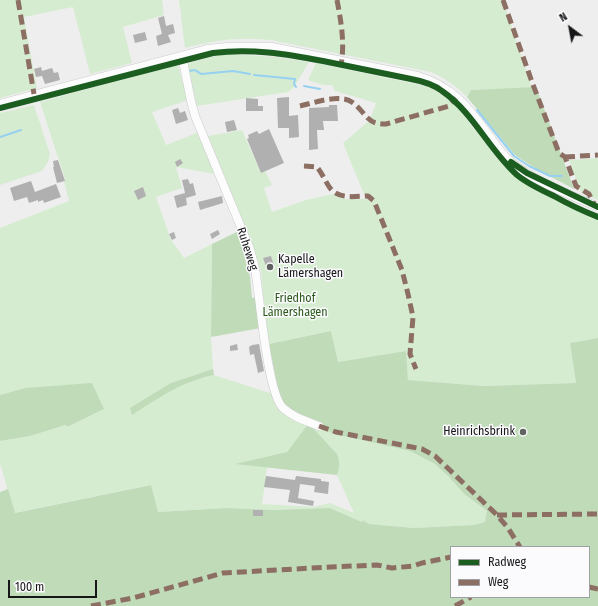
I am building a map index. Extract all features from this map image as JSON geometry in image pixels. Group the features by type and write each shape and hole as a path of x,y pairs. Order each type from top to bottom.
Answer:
{"street":[{"path":"0,104 207,49 227,47 272,47 429,79 446,88 461,100 504,156 516,166 533,176 598,207"},
{"name":"Ruheweg","path":"182,56 195,116 250,248 255,268 273,387 277,399 283,407 301,419 319,426"}],"green space":[{"path":"0,0 162,0 164,15 123,27 132,63 90,74 73,7 24,17 37,88 0,98"},
{"path":"179,0 503,0 532,88 471,90 467,97 459,89 431,72 270,40 228,40 185,48"},
{"path":"228,54 276,57 309,62 294,87 288,92 197,106 188,66 190,63"},
{"name":"Friedhof Lämershagen","path":"316,63 430,87 457,105 473,128 481,135 504,166 528,185 598,219 598,338 570,343 576,383 484,386 408,380 406,351 338,362 331,331 269,344 261,271 208,136 242,130 261,173 265,171 272,185 264,188 272,212 306,200 333,194 345,199 366,199 343,143 370,120 376,103 335,91 332,85 323,85 308,80"},
{"path":"177,65 188,100 152,112 166,145 199,132 215,174 176,167 182,188 156,197 171,240 184,258 212,244 211,337 213,369 171,383 132,414 189,381 214,375 273,394 299,420 335,434 410,451 435,464 464,494 487,511 485,522 474,525 414,528 369,524 363,520 362,522 330,508 274,510 227,508 157,512 150,485 14,513 0,463 0,441 30,436 67,425 67,427 104,409 25,388 0,395 0,228 69,201 64,182 65,179 40,102","holes":["308,424 337,454 339,459 339,469 337,475 354,513 330,503 313,507 262,504 267,467 237,464 287,452"]},
{"path":"536,87 574,189 538,170 515,155 467,97 471,90"},
{"path":"34,105 50,154 48,162 42,171 0,185 0,113"},
{"path":"598,158 598,200 581,193 569,160"},
{"path":"239,231 246,249 243,251 250,277 252,298 257,297 261,328 211,337 212,244"},
{"path":"331,331 338,362 406,351 408,380 484,386 576,383 570,343 598,338 598,606 0,606 0,492 8,489 15,513 151,485 158,512 227,508 274,510 330,508 362,522 363,520 369,524 414,528 474,525 485,522 487,511 464,494 435,464 410,451 335,434 309,424 337,454 339,459 339,469 337,475 235,464 287,452 308,424 282,409 269,344"},
{"path":"213,369 214,375 192,381 181,386 161,396 132,415 130,408 171,383"},
{"path":"92,383 104,409 67,427 66,425 30,436 0,441 0,395 25,388"}],"building":[{"path":"164,16 166,26 173,24 175,33 168,35 171,42 158,46 156,36 162,34 158,18"},
{"path":"145,32 147,40 135,43 133,35"},
{"path":"41,67 42,71 52,68 54,73 58,72 60,80 45,84 42,76 36,77 34,69"},
{"path":"289,97 289,116 298,115 299,137 289,138 289,128 278,128 277,98"},
{"path":"246,98 258,99 258,106 263,106 263,111 246,111"},
{"path":"329,105 337,105 338,121 323,121 324,130 317,130 318,149 309,150 309,108 329,107"},
{"path":"178,108 180,113 185,111 188,120 176,124 172,110"},
{"path":"234,120 237,130 227,132 225,122"},
{"path":"269,129 284,163 261,173 247,139 249,138 248,135 257,131 259,134"},
{"path":"180,159 183,163 177,167 175,162"},
{"path":"58,160 65,181 57,183 53,161"},
{"path":"188,179 190,184 193,183 196,195 186,198 187,205 177,208 174,196 185,193 182,180"},
{"path":"31,181 35,192 56,184 61,197 44,203 43,200 38,202 38,200 29,203 27,197 14,201 10,188"},
{"path":"143,187 146,196 138,200 134,191"},
{"path":"222,196 223,203 200,210 198,202"},
{"path":"218,230 220,234 212,239 210,234"},
{"path":"174,232 176,238 172,240 169,234"},
{"path":"271,256 274,266 267,269 263,258"},
{"path":"237,344 238,350 230,351 230,346"},
{"path":"259,344 264,371 258,373 254,354 250,355 249,347"},
{"path":"266,476 295,480 296,476 321,479 321,481 329,482 328,494 314,492 315,486 300,484 298,498 314,501 313,506 288,502 290,490 264,487"},
{"path":"253,510 263,510 263,516 253,516"}],"waterway":[{"path":"190,71 195,70 201,74 233,71 250,74"},
{"path":"254,75 295,79 294,84 296,87"},
{"path":"304,86 320,89"},
{"path":"477,110 514,156 529,166 550,176 562,176"},
{"path":"0,137 21,130"}],"marked path":[{"path":"18,0 34,94"},
{"path":"337,0 343,40 341,65"},
{"path":"503,0 559,153 565,157 576,186 589,194 595,206"},
{"path":"300,106 327,100 349,100 372,121 378,124 386,124 449,106 456,98"},
{"path":"565,157 598,155"},
{"path":"304,166 317,167 334,192 343,196 368,196 374,201 402,270 413,317 410,354 416,369"},
{"path":"319,426 336,432 422,449 435,456 497,515 508,528 519,546"},
{"path":"497,515 598,514"},
{"path":"91,606 133,598 223,573 377,565 392,568 413,566 450,557"},
{"path":"590,587 598,589"},
{"path":"455,606 469,598"}],"cycle path":[{"path":"0,108 213,53 255,51 309,58 415,80 435,86 463,109 498,154 517,175 539,189 598,217"},
{"path":"511,162 527,173 598,207"}],"place":[{"name":"Kapelle Lämershagen","path":"270,267"},
{"name":"Heinrichsbrink","path":"523,432"}]}
